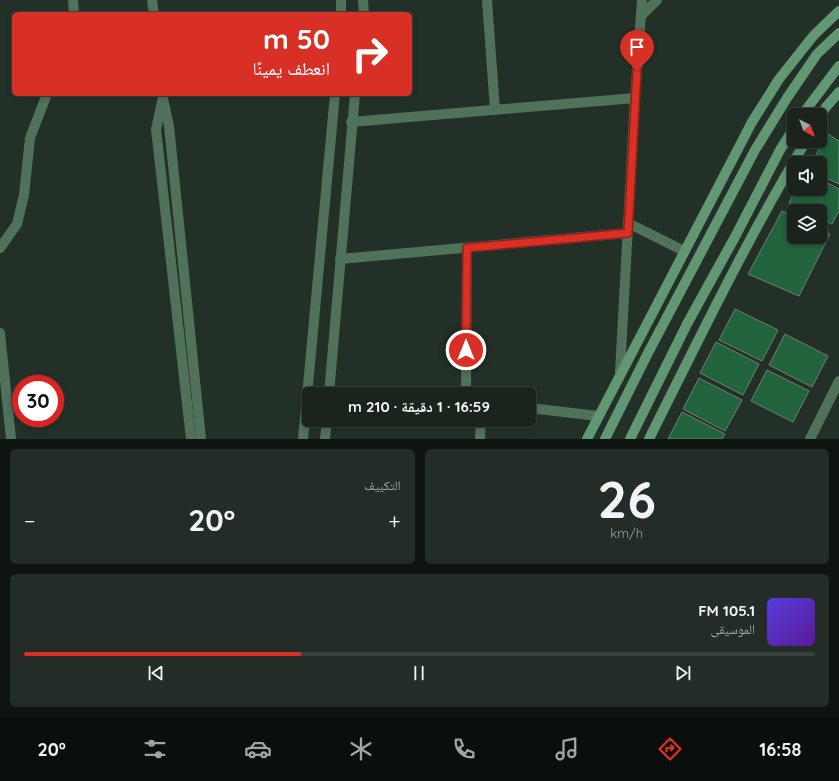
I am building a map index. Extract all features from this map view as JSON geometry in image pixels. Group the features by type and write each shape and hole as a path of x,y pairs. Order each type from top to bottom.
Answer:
{"main road":[{"path":"587,439 620,372 752,122 779,79 814,35 839,11"},
{"path":"605,439 648,353 755,150 787,98 817,54 839,33"},
{"path":"807,108 839,66"},
{"path":"825,108 839,92"},
{"path":"630,439 688,324 787,139"},
{"path":"649,439 711,315 785,175 802,148"}],"street":[{"path":"73,0 74,12"},
{"path":"152,0 154,12"},
{"path":"341,12 342,0"},
{"path":"363,0 364,12"},
{"path":"487,0 495,110"},
{"path":"620,372 635,98 642,0"},
{"path":"640,16 657,0"},
{"path":"0,248 17,224 24,195 30,138 46,96"},
{"path":"303,439 335,96"},
{"path":"330,387 355,96"},
{"path":"162,97 156,129 191,439"},
{"path":"162,97 169,126 201,439"},
{"path":"352,122 635,98"},
{"path":"340,259 467,248 628,228 684,251"},
{"path":"466,387 467,248"},
{"path":"0,333 11,439"},
{"path":"810,439 839,381"},
{"path":"536,409 598,416"},
{"path":"325,439 326,427"},
{"path":"480,439 481,427"}],"building":[{"path":"828,134 839,141 839,184 827,178 827,156 816,156 820,148 827,148"},
{"path":"827,183 839,189 839,211 832,224 827,222 827,204 789,203 792,196 827,196"},
{"path":"782,211 787,213 787,244 825,244 799,296 748,274"},
{"path":"827,232 830,234 827,240"},
{"path":"735,309 778,330 762,361 719,340"},
{"path":"785,334 828,356 812,387 769,365"},
{"path":"716,342 759,364 743,395 700,373"},
{"path":"767,370 809,391 793,422 751,401"},
{"path":"699,378 742,400 725,431 683,409"},
{"path":"682,412 725,434 722,439 668,439"}],"route":[{"path":"466,350 467,248 628,233 637,71"}]}
